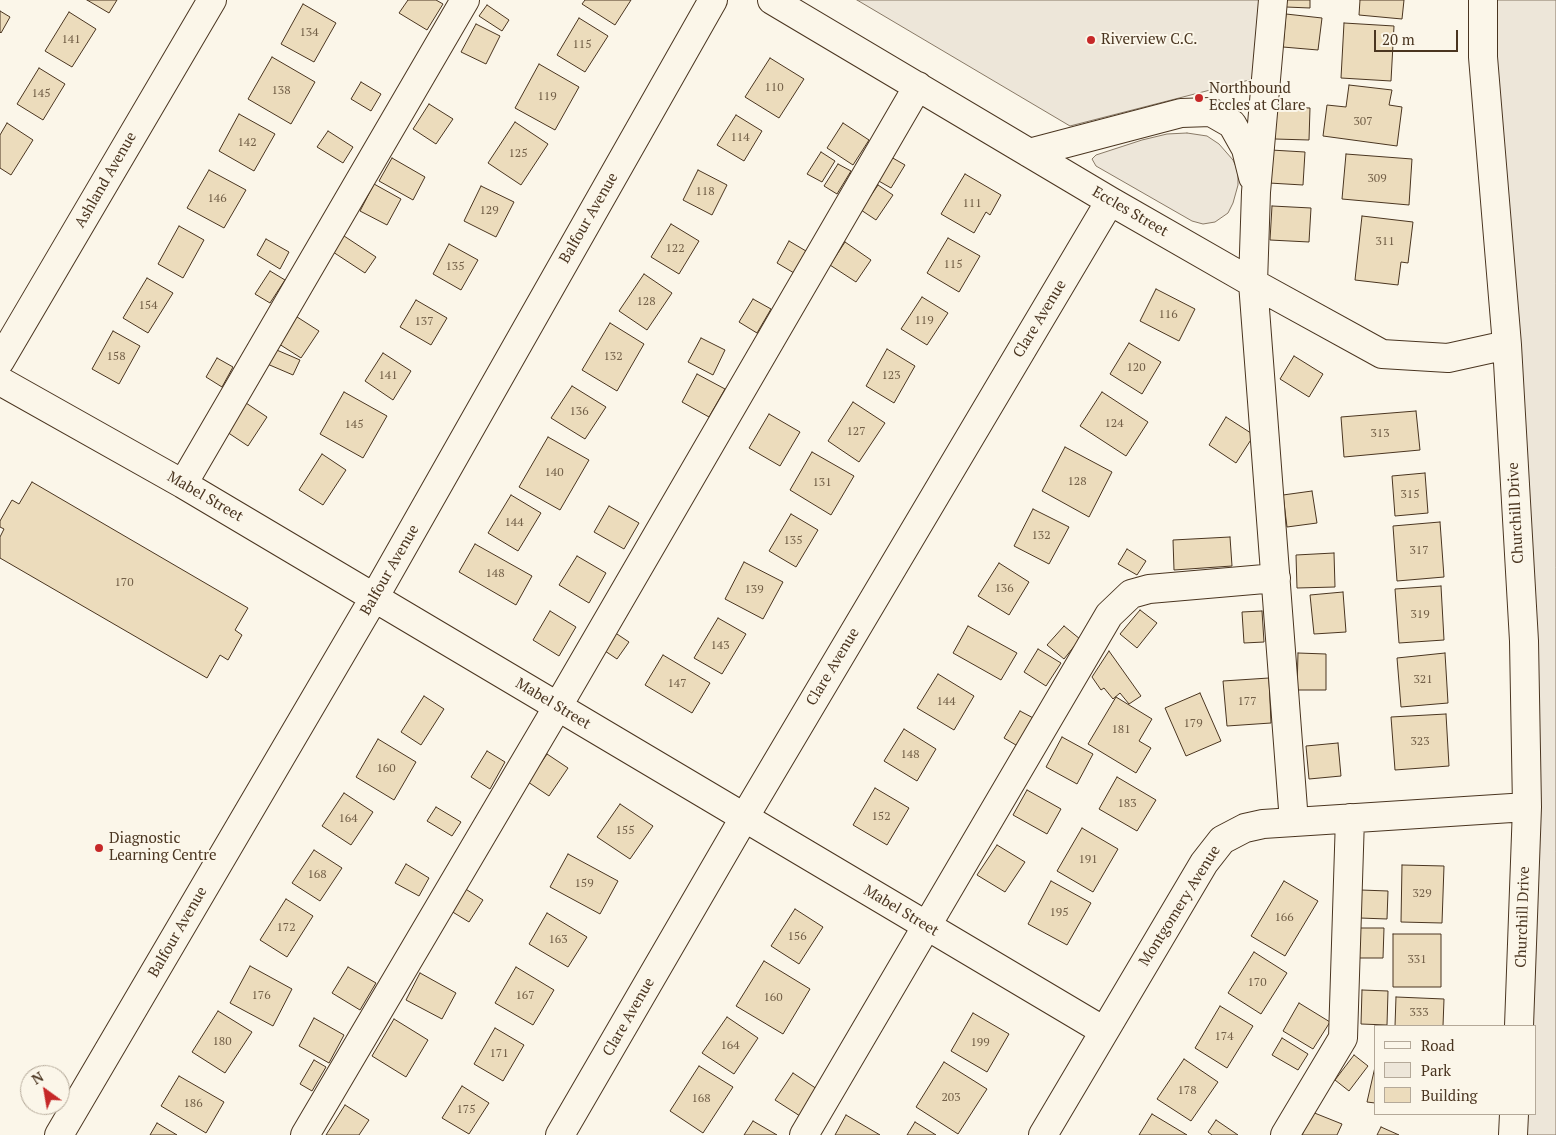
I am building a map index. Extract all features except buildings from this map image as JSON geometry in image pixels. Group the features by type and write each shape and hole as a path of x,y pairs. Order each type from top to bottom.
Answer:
{"street":[{"name":"Ashland Avenue","path":"0,361 212,0"},
{"path":"183,484 465,0"},
{"name":"Balfour Avenue","path":"58,1135 374,598 713,0"},
{"name":"Eccles Street","path":"772,0 1110,201 1382,354 1448,358 1507,345"},
{"path":"1273,0 1256,192 1253,283 1294,822"},
{"name":"Churchill Drive","path":"1483,0 1483,57 1507,345 1524,641 1526,807 1519,1025"},
{"path":"305,1135 558,706 918,86"},
{"path":"1029,153 1181,113 1211,112 1232,124 1246,149 1256,192"},
{"name":"Clare Avenue","path":"560,1135 744,818 1110,201"},
{"name":"Mabel Street","path":"0,381 183,484 1104,1031"},
{"path":"804,1135 1109,615 1131,594 1149,589 1276,578"},
{"name":"Montgomery Avenue","path":"1043,1135 1204,863 1222,840 1244,828 1263,824 1526,807"},
{"path":"1286,1135 1343,1038 1350,818"},
{"path":"1512,1135 1514,1115"}],"green space":[{"name":"Riverview C.C.","path":"857,0 1260,0 1253,79 1070,126"},
{"path":"1483,0 1556,0 1556,1135 1513,1135 1514,1115 1536,1115 1536,1025 1519,1025 1527,807"},
{"path":"1187,133 1207,136 1219,144 1233,160 1238,171 1238,185 1233,203 1228,213 1215,222 1203,224 1192,221 1096,166 1092,159 1096,155 1142,140 1167,134"}],"place":[{"name":"Riverview C.C.","path":"1091,40"},
{"name":"Northbound Eccles at Clare","path":"1199,98"},
{"name":"Diagnostic Learning Centre","path":"99,848"}]}
